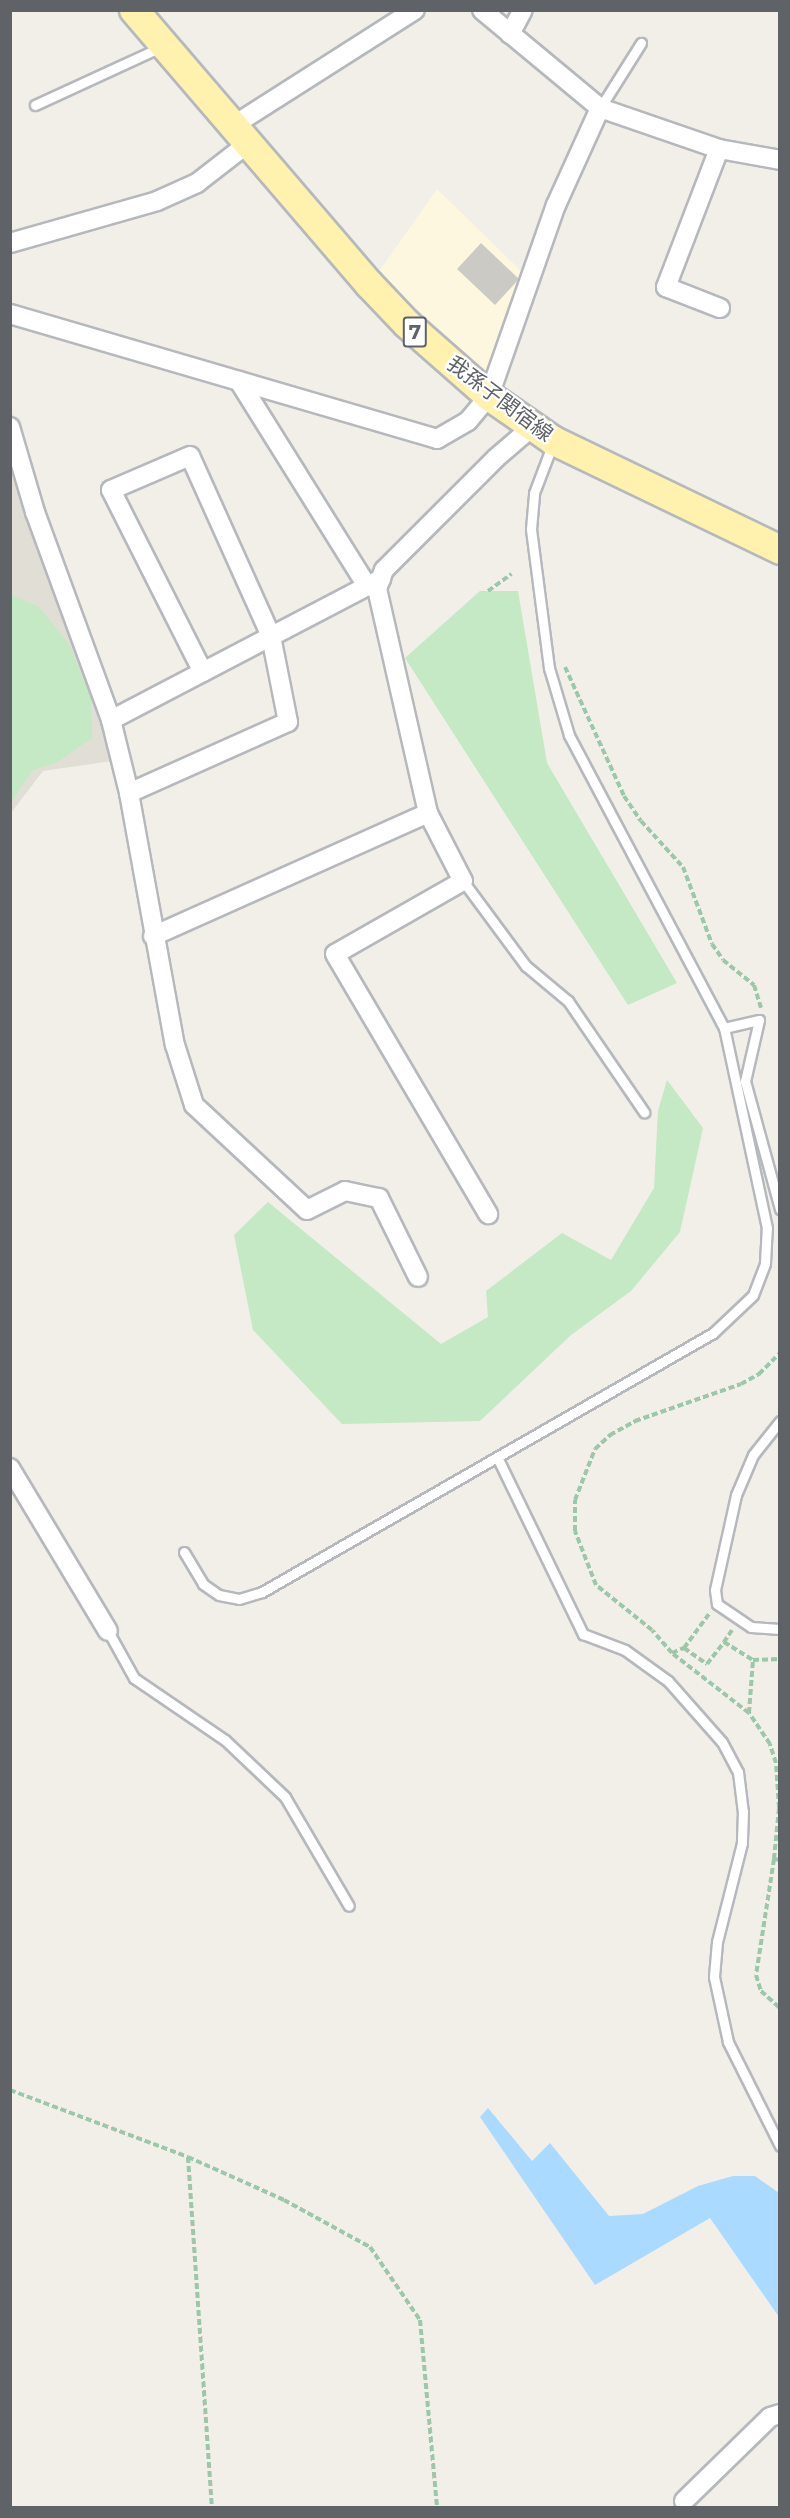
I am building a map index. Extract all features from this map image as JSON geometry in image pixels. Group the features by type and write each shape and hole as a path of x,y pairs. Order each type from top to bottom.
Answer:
{"main road":[{"name":"我孫子関宿線","path":"134,10 238,136 407,324 489,396 543,434 780,550"}],"street":[{"path":"10,243 157,201 197,183 238,136 415,10"},
{"path":"482,10 600,108 719,149 780,160"},
{"path":"510,34 523,10"},
{"path":"10,314 437,439 468,421 489,396 556,205 600,108"},
{"path":"719,149 666,287 720,308"},
{"path":"239,381 377,589 428,813 463,881 335,954 488,1214"},
{"path":"10,427 35,512 111,720 129,793 153,936 175,1045 194,1105 307,1210 345,1191 380,1198 418,1277"},
{"path":"111,720 374,582 488,466 543,434"},
{"path":"129,793 288,722 271,636 190,456 111,490 203,672"},
{"path":"153,936 428,813"},
{"path":"10,1468 108,1630"},
{"path":"684,2501 770,2417 780,2414"}],"lane":[{"path":"600,108 641,43"},
{"path":"35,105 163,46"},
{"path":"184,1552 203,1584 219,1594 239,1599 262,1592 498,1459 713,1333 753,1294 765,1263 767,1228 724,1028 569,735 549,668 531,529 543,434"},
{"path":"463,881 526,966 568,1001 644,1112"},
{"path":"724,1028 759,1020 745,1081 780,1209"},
{"path":"780,1421 753,1455 736,1496 715,1590 717,1604 751,1627 780,1629"},
{"path":"498,1459 583,1634 625,1650 668,1681 722,1742 738,1772 743,1812 742,1843 717,1942 714,1977 728,2042 780,2145"},
{"path":"108,1630 134,1678 225,1740 285,1797 349,1906"}],"path":[{"path":"488,591 511,574"},
{"path":"563,663 624,796 646,828 683,867 701,922 723,960 754,985 759,997 759,1020"},
{"path":"780,1353 759,1374 741,1384 624,1426 595,1449 581,1478 575,1531 588,1570 608,1597 652,1630 672,1653 749,1713 770,1744 776,1763 779,1808 777,1859 756,1975 761,1991 780,2008"},
{"path":"672,1653 684,1648 717,1604"},
{"path":"684,1648 707,1664 740,1619"},
{"path":"724,1642 753,1660 780,1659"},
{"path":"749,1713 753,1660"},
{"path":"10,2090 188,2157 284,2200 370,2247 420,2320 437,2508"},
{"path":"188,2157 212,2508"}],"shaded area":[{"path":"437,189 523,273 487,374 378,273"},
{"path":"10,459 86,647 112,761 43,771 11,813"}],"green space":[{"path":"480,591 518,591 547,763 677,983 628,1005 405,658"},
{"path":"12,595 39,607 69,644 91,698 92,738 56,763 33,770 11,802"},
{"path":"667,1080 703,1128 680,1232 631,1291 571,1335 480,1421 342,1424 253,1330 234,1235 268,1202 441,1344 488,1317 486,1291 562,1233 611,1260 654,1188 658,1111"}],"water":[{"path":"488,2108 532,2161 550,2143 609,2216 643,2214 698,2186 733,2176 755,2176 779,2193 779,2317 710,2218 595,2285 480,2117"}],"building":[{"path":"481,243 519,279 495,305 457,269"}]}
